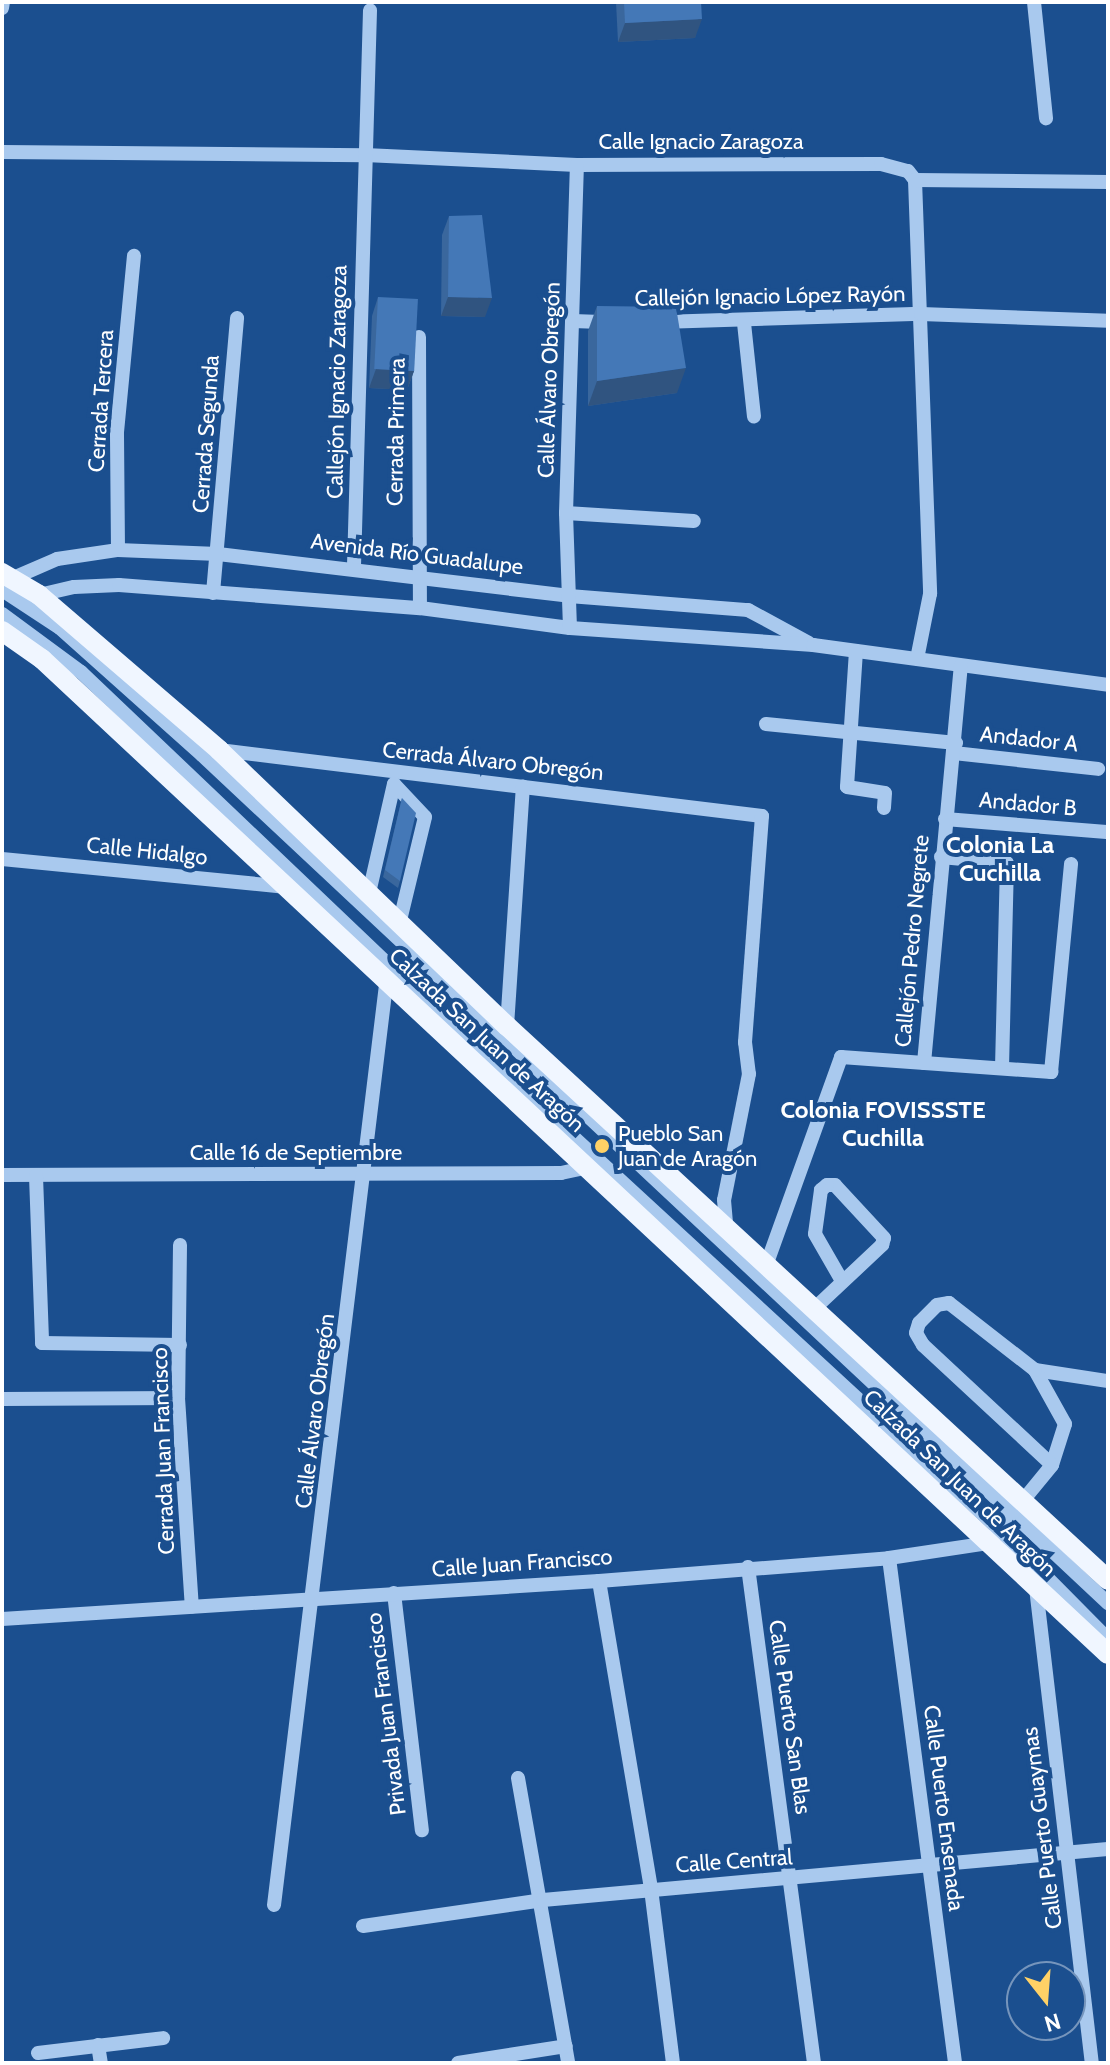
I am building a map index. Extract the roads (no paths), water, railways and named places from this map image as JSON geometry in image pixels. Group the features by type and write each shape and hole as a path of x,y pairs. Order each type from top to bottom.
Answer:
{"main road":[{"name":"Calzada San Juan de Aragón","path":"5,581 39,595 219,750 369,893 398,930 816,1307 1020,1509 1108,1580"},
{"name":"Calzada San Juan de Aragón","path":"2,631 42,659 287,887 388,971 589,1167 994,1536 1036,1588 1108,1654"}],"street":[{"path":"2,8 3,2"},
{"path":"1034,2 1046,118"},
{"name":"Callejón Ignacio Zaragoza","path":"354,566 370,10"},
{"name":"Calle Ignacio Zaragoza","path":"2,152 365,155 577,165 881,164 896,165 915,180"},
{"name":"Calle Álvaro Obregón","path":"570,628 566,513 577,165"},
{"path":"917,659 930,594 915,180 1108,182"},
{"name":"Cerrada Tercera","path":"118,550 117,432 134,256"},
{"name":"Callejón Ignacio López Rayón","path":"650,322 744,323 921,314 1108,321"},
{"name":"Cerrada Segunda","path":"213,593 237,318"},
{"name":"Callejón Ignacio López Rayón","path":"573,321 619,322"},
{"path":"744,323 754,416"},
{"name":"Cerrada Primera","path":"419,337 416,575 420,608"},
{"path":"566,513 694,521"},
{"name":"Avenida Río Guadalupe","path":"5,581 57,559 118,550 218,554 354,566 569,596 748,610 813,645"},
{"path":"5,581 398,930 1020,1509 1108,1603"},
{"name":"Avenida Río Guadalupe","path":"39,595 119,585 420,608 570,628 813,645 1108,685"},
{"path":"2,614 81,672 388,971 1108,1639"},
{"path":"856,651 847,787 885,793 884,808"},
{"name":"Callejón Pedro Negrete","path":"767,1263 841,1057 924,1063 961,666"},
{"name":"Andador A","path":"766,724 853,730 1098,769"},
{"name":"Cerrada Álvaro Obregón","path":"219,750 393,778 523,787 762,816 745,1042 749,1074 724,1200 726,1224"},
{"path":"369,893 393,778"},
{"name":"Calle Álvaro Obregón","path":"274,1905 366,1175 388,971 425,817 393,778"},
{"path":"507,1026 523,787"},
{"name":"Andador B","path":"945,819 1106,832"},
{"path":"941,857 1007,863 1002,1068"},
{"name":"Calle Hidalgo","path":"2,859 287,887"},
{"path":"924,1063 1051,1072 1071,864"},
{"name":"Calle 16 de Septiembre","path":"2,1175 561,1173 589,1167"},
{"path":"36,1176 42,1343 180,1345"},
{"path":"816,1307 842,1281 884,1238 835,1185 827,1185 821,1190 815,1234 842,1281"},
{"name":"Cerrada Juan Francisco","path":"180,1245 178,1398 192,1607"},
{"path":"994,1536 1020,1509 1052,1465 1065,1424 1035,1370 958,1306 937,1305 919,1323 916,1333 923,1345 1052,1465"},
{"path":"1035,1370 1108,1381"},
{"path":"2,1399 178,1398"},
{"name":"Calle Juan Francisco","path":"2,1619 599,1581 889,1558 994,1536"},
{"name":"Calle Puerto Ensenada","path":"889,1558 955,2063"},
{"name":"Calle Puerto San Blas","path":"748,1567 814,2063"},
{"path":"599,1581 651,1889 673,2063"},
{"name":"Calle Puerto Guaymas","path":"1036,1588 1092,2063"},
{"name":"Privada Juan Francisco","path":"394,1593 422,1830"},
{"path":"518,1778 543,1900 568,2063"},
{"name":"Calle Central","path":"363,1926 543,1900 1108,1849"},
{"path":"38,2053 163,2038"},
{"path":"98,2045 101,2063"},
{"path":"458,2063 566,2046"}],"place":[{"name":"Pueblo San Juan de Aragón","path":"602,1146"}],"district":[{"name":"Colonia La Cuchilla","path":"1000,859"},
{"name":"Colonia FOVISSSTE Cuchilla","path":"883,1124"}]}
